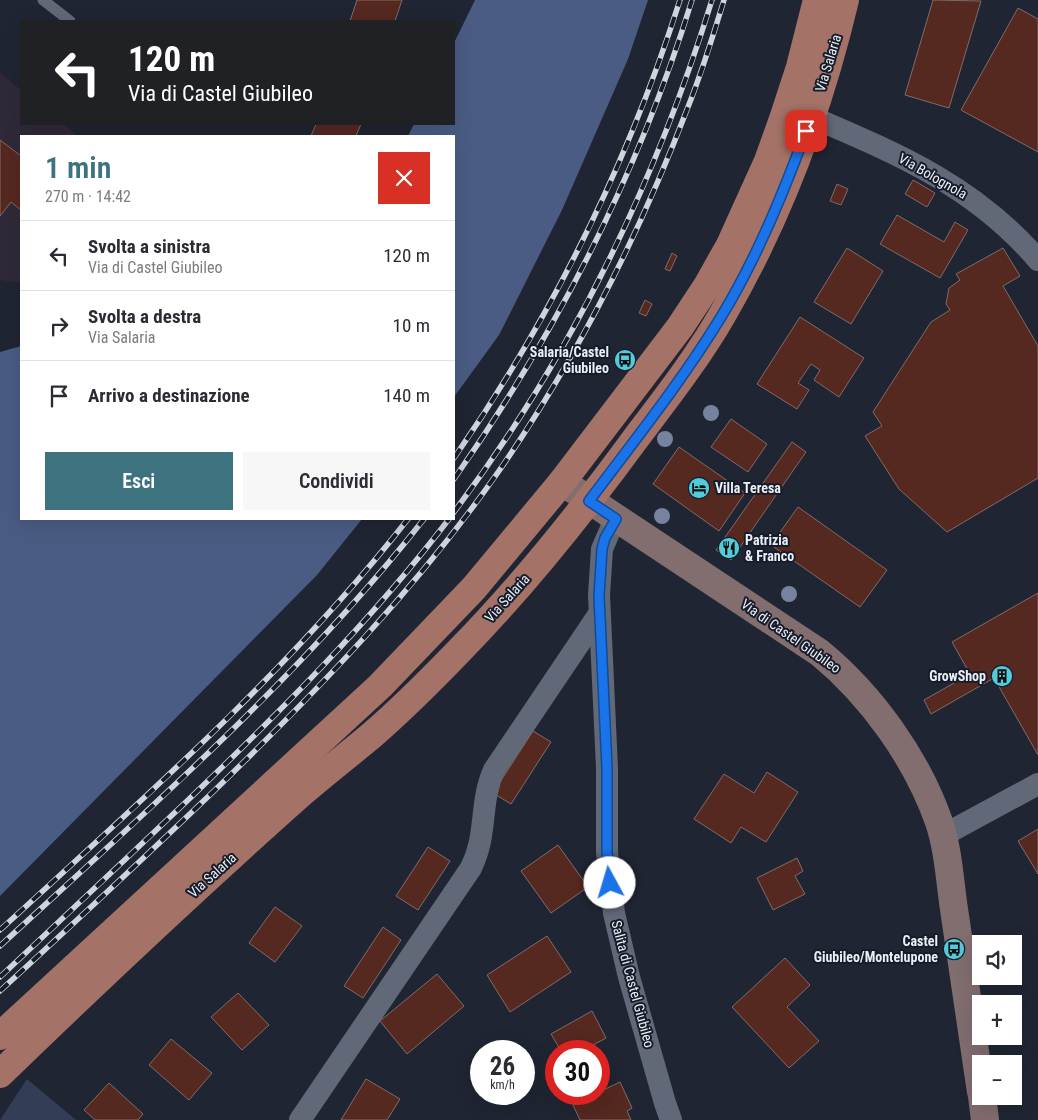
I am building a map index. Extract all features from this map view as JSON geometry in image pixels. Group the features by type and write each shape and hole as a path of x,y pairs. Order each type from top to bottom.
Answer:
{"main road":[{"name":"Via Salaria","path":"0,1036 380,686 474,588 562,482 680,328 730,245 768,161 783,119 800,67 817,0"},
{"name":"Via Salaria","path":"0,1074 116,963 298,795 370,736 406,703 459,651 520,584 589,501 673,388 723,315 750,264 787,184 812,117 845,0"}],"street":[{"name":"Via Bolognola","path":"812,117 890,151 937,176 994,215 1021,240 1038,260"},
{"name":"Via di Castel Giubileo","path":"562,482 799,639 841,671 861,691 906,753 928,794 942,836 975,1055"},
{"name":"Salita di Castel Giubileo","path":"616,519 605,538 602,549 599,614 607,768 607,852 614,913 629,977 671,1120"},
{"path":"300,1120 471,868 480,845 486,793 494,770 599,614"},
{"path":"942,836 1038,784"},
{"path":"983,1105 985,1120"}],"lane":[{"path":"43,0 69,20"}],"shaded area":[{"path":"475,0 648,0 628,59 562,210 499,335 455,396 455,135 408,135 414,125 455,125 455,41"},
{"path":"0,73 20,89 20,125 64,125 77,135 20,135 20,283 0,280"},
{"path":"20,346 20,520 361,520 317,575 0,896 0,352"},
{"path":"27,1079 76,1120 0,1120"}],"building":[{"path":"357,0 402,0 395,20 350,20"},
{"path":"933,0 981,1 949,108 905,95"},
{"path":"1018,8 1038,19 1038,152 961,110"},
{"path":"316,125 361,125 356,135 311,135"},
{"path":"0,140 20,155 20,209 11,202 0,216"},
{"path":"913,180 935,193 927,207 905,194"},
{"path":"837,184 848,189 841,205 830,201"},
{"path":"897,215 944,242 955,222 968,230 940,278 880,244"},
{"path":"847,248 883,271 851,324 814,302"},
{"path":"1003,248 1020,276 1003,286 1038,346 1038,478 947,532 899,489 865,436 882,426 873,412 931,322 950,310 946,304 949,288 960,280 956,274"},
{"path":"672,253 677,256 670,271 665,269"},
{"path":"645,300 652,304 646,316 639,313"},
{"path":"800,317 864,358 839,397 814,380 820,370 811,364 798,383 809,390 797,409 757,384"},
{"path":"731,419 767,444 748,472 711,447"},
{"path":"792,442 806,452 731,560 716,550"},
{"name":"Villa Teresa","path":"679,447 745,493 719,531 653,484"},
{"path":"798,507 887,570 860,607 771,545"},
{"name":"GrowShop","path":"1038,593 1038,755 994,678 931,714 924,700 970,674 952,642"},
{"path":"533,731 551,742 511,804 493,793"},
{"path":"767,772 798,792 766,842 741,827 731,843 694,819 724,774 754,793"},
{"path":"1038,829 1038,874 1018,841"},
{"path":"558,845 588,887 551,913 521,871"},
{"path":"428,847 450,861 418,910 396,896"},
{"path":"797,858 803,871 795,876 805,894 773,910 757,878"},
{"path":"275,907 302,926 275,962 249,943"},
{"path":"383,927 401,940 363,998 344,986"},
{"path":"547,936 571,972 510,1012 487,975"},
{"path":"785,958 810,985 787,1007 819,1041 789,1068 732,1007"},
{"path":"437,974 464,1006 407,1054 380,1021"},
{"path":"238,993 269,1025 242,1050 211,1017"},
{"path":"592,1011 606,1038 602,1040 555,1040 551,1034"},
{"path":"171,1039 212,1073 189,1100 149,1065"},
{"path":"366,1079 400,1099 387,1120 341,1120"},
{"path":"620,1082 632,1108 627,1111 631,1120 580,1120 573,1105 610,1105 610,1087"},
{"path":"109,1083 143,1114 138,1120 95,1120 84,1110"}],"railway":[{"path":"455,456 524,349 584,238 636,121 680,0"},
{"path":"455,478 492,423 527,366 561,308 592,249 647,127 671,64 692,0"},
{"path":"455,511 496,453 535,393 572,331 605,267 636,202 664,136 712,0"},
{"path":"0,991 108,891 292,714 402,595 469,512 501,468 556,382 628,247 669,154 698,81 724,0"},
{"path":"0,930 160,783 264,682 362,575 407,520"},
{"path":"0,946 166,793 274,688 376,577 423,520"},
{"path":"0,977 187,801 290,700 388,594 448,520"}],"place":[{"name":"Salaria/Castel Giubileo","path":"625,360"},
{"name":"Villa Teresa","path":"699,488"},
{"name":"Patrizia & Franco","path":"729,548"},
{"name":"GrowShop","path":"1002,676"},
{"name":"Castel Giubileo/Montelupone","path":"954,949"}],"route":[{"path":"610,883 607,852 607,768 600,650 599,596 602,549 605,538 616,519 589,501 668,396 723,315 770,222 787,184 806,131"}]}
